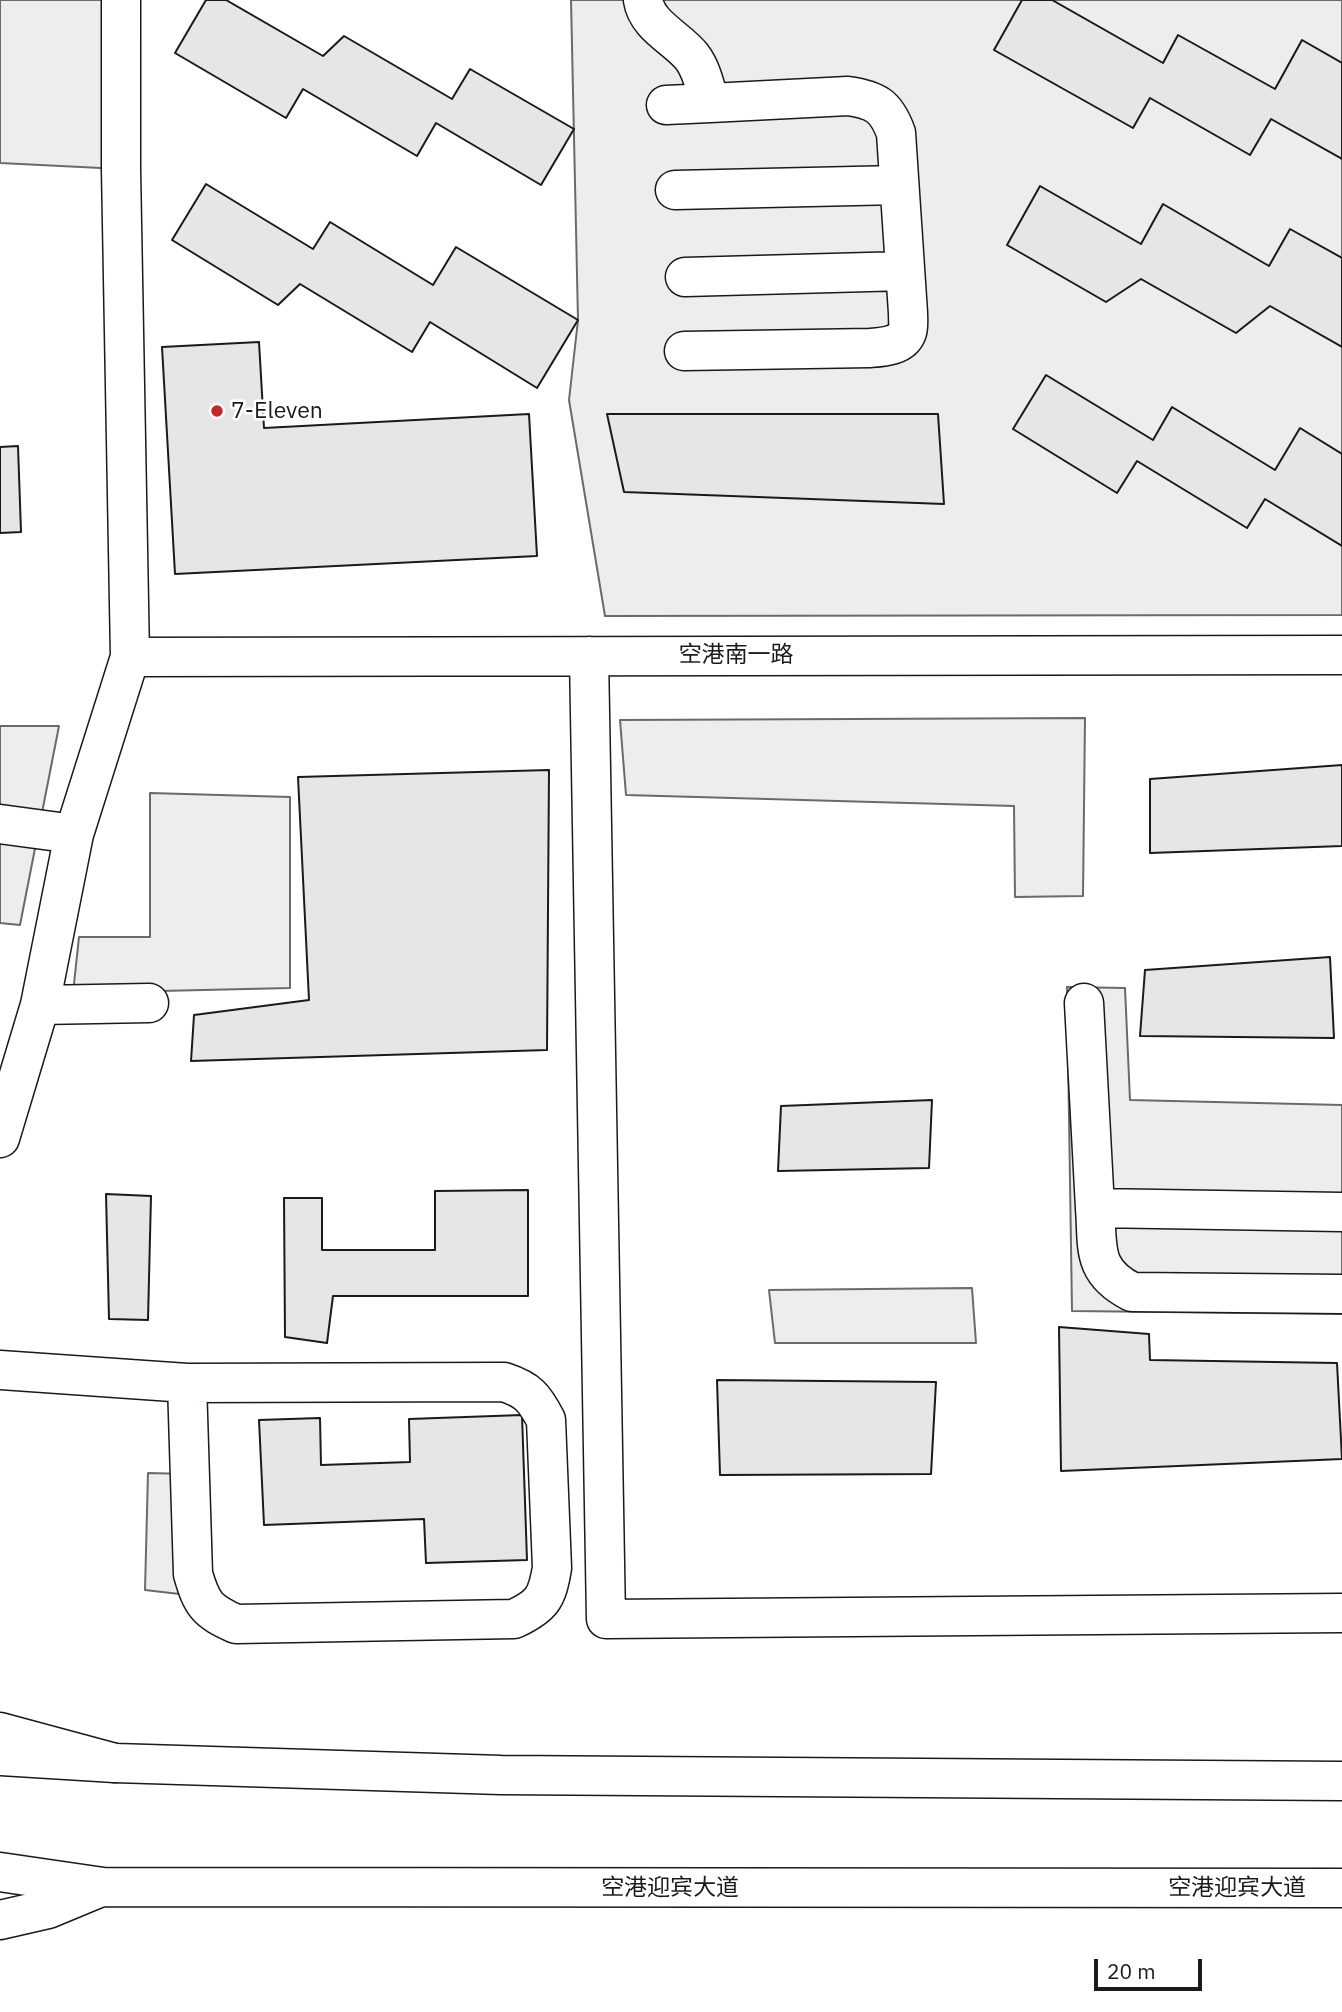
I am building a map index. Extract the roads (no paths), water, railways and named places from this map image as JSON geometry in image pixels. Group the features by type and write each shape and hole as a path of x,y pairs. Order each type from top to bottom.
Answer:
{"main road":[{"path":"0,1138 40,1005 74,834 130,657 121,0"},
{"path":"643,0 644,7 656,24 690,54 698,66 710,103"},
{"path":"666,105 848,96 878,105 890,117 896,133 907,332 898,342 886,347 684,351"},
{"path":"675,190 899,185"},
{"path":"685,277 905,271"},
{"name":"空港南一路","path":"130,657 1342,654"},
{"path":"589,656 606,1619 1342,1613"},
{"path":"0,824 74,834"},
{"path":"40,1005 149,1003"},
{"path":"1084,1003 1099,1259 1106,1273 1116,1284 1132,1292 1342,1294"},
{"path":"1095,1208 1342,1212"},
{"path":"0,1370 187,1383 504,1381 522,1388 536,1400 546,1420 552,1569 548,1589 540,1604 514,1619 236,1625 222,1618 207,1608 193,1574 187,1383"},
{"path":"0,1732 115,1763"},
{"path":"0,1756 115,1763 501,1775 1342,1782"},
{"name":"空港迎宾大道","path":"0,1872 103,1887 1342,1888"},
{"path":"0,1920 48,1909 103,1887"}],"place":[{"name":"7-Eleven","path":"217,411"}]}
